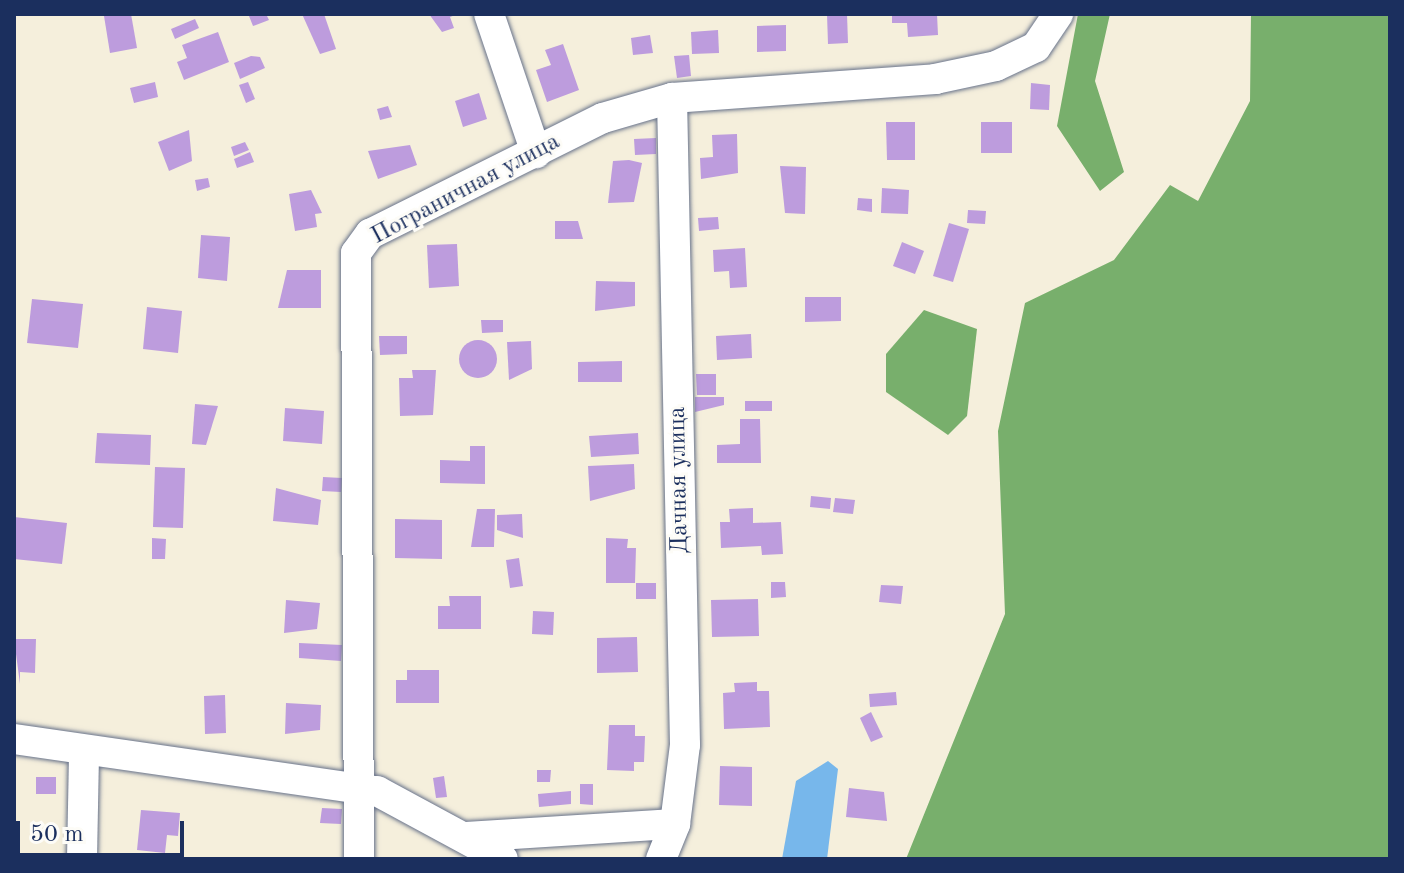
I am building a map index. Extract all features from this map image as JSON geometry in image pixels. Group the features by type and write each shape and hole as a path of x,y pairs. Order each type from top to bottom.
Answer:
{"street":[{"path":"489,14 536,153"},
{"name":"Пограничная улица","path":"359,859 356,253 370,234 603,118 672,98 935,79 996,66 1036,47 1058,14"},
{"name":"Дачная улица","path":"661,859 675,824 685,745 672,98"},
{"path":"14,739 359,789 423,810 503,859"},
{"path":"82,859 84,750"},
{"path":"466,837 675,824"}],"green space":[{"path":"1078,14 1110,14 1095,81 1124,172 1100,191 1057,126"},
{"path":"1251,14 1390,14 1390,859 906,859 1005,614 998,431 1025,303 1114,260 1170,185 1198,201 1250,101"},
{"path":"924,310 977,329 967,416 948,435 886,392 886,354"}],"water":[{"path":"828,761 838,769 827,859 782,859 796,781"}],"building":[{"path":"131,14 137,48 110,53 104,16"},
{"path":"266,14 269,20 253,26 249,16"},
{"path":"302,14 324,14 336,49 320,54"},
{"path":"429,14 458,14 450,17 454,28 442,32"},
{"path":"827,14 847,14 848,43 828,44"},
{"path":"892,14 937,14 938,35 908,37 907,23 892,23"},
{"path":"195,19 199,28 175,39 171,29"},
{"path":"786,25 786,51 757,52 757,26"},
{"path":"718,30 719,53 692,54 691,32"},
{"path":"218,32 229,62 184,80 177,62 187,58 182,45"},
{"path":"650,35 653,53 633,55 631,38"},
{"path":"563,44 579,90 547,102 536,70 551,65 545,50"},
{"path":"689,55 691,76 677,78 674,56"},
{"path":"251,56 260,57 265,68 240,79 234,63"},
{"path":"155,82 158,97 134,103 130,88"},
{"path":"248,82 255,99 246,103 239,85"},
{"path":"1031,83 1050,85 1049,110 1030,109"},
{"path":"479,93 487,119 463,127 455,101"},
{"path":"388,106 392,117 380,120 377,109"},
{"path":"886,122 915,122 915,160 887,160"},
{"path":"981,122 1012,122 1012,153 981,153"},
{"path":"189,130 192,161 169,171 158,142"},
{"path":"737,134 738,173 701,179 700,158 713,157 712,135"},
{"path":"656,138 656,154 635,155 634,139"},
{"path":"245,142 249,150 234,156 231,147"},
{"path":"410,145 417,165 378,179 368,151"},
{"path":"250,152 254,162 237,168 234,159"},
{"path":"613,161 642,163 634,202 608,203"},
{"path":"780,166 806,167 805,214 785,213"},
{"path":"208,178 210,187 197,191 195,180"},
{"path":"882,188 909,190 908,214 881,213"},
{"path":"311,190 322,213 315,214 317,227 295,231 289,194"},
{"path":"858,198 872,199 872,212 857,210"},
{"path":"968,210 986,211 985,224 967,223"},
{"path":"718,217 719,229 699,231 698,218"},
{"path":"555,221 578,221 583,239 555,239"},
{"path":"949,223 969,229 953,282 933,276"},
{"path":"201,235 230,237 227,281 198,278"},
{"path":"902,242 924,251 915,274 893,266"},
{"path":"457,244 459,286 429,288 427,245"},
{"path":"745,248 747,287 730,288 729,271 714,272 713,250"},
{"path":"287,270 321,270 321,308 278,308"},
{"path":"596,281 635,282 635,306 595,311"},
{"path":"805,297 841,297 841,321 805,322"},
{"path":"32,299 83,304 78,348 27,343"},
{"path":"147,307 182,311 178,353 143,349"},
{"path":"481,320 503,320 503,332 482,333"},
{"path":"751,334 752,358 717,360 716,336"},
{"path":"379,336 407,336 407,354 380,355"},
{"path":"478,340 491,346 497,359 491,372 478,378 465,372 459,359 465,346"},
{"path":"531,341 532,369 509,380 507,342"},
{"path":"622,361 622,382 578,382 578,362"},
{"path":"412,370 436,370 433,415 400,416 399,378 413,378"},
{"path":"696,374 716,374 716,395 697,395"},
{"path":"695,397 724,397 724,405 695,412"},
{"path":"745,401 772,401 772,411 745,411"},
{"path":"195,404 218,406 206,445 192,444"},
{"path":"285,408 324,411 322,444 283,441"},
{"path":"740,419 760,419 761,463 717,463 717,445 740,444"},
{"path":"97,433 151,435 150,465 95,463"},
{"path":"638,433 639,454 591,457 589,436"},
{"path":"470,446 485,446 485,484 440,483 440,460 470,461"},
{"path":"634,464 635,489 590,501 588,466"},
{"path":"155,467 185,468 183,528 153,527"},
{"path":"323,477 342,478 341,492 322,491"},
{"path":"276,488 321,500 318,525 273,521"},
{"path":"811,496 831,498 830,509 810,507"},
{"path":"835,498 855,500 853,514 833,512"},
{"path":"753,508 753,523 781,522 783,554 762,555 761,546 721,548 720,522 730,522 729,509"},
{"path":"477,509 495,509 494,547 471,547"},
{"path":"522,514 523,538 497,530 497,515"},
{"path":"14,517 67,523 62,564 14,559"},
{"path":"395,519 442,520 442,559 395,558"},
{"path":"152,538 166,539 165,559 152,559"},
{"path":"606,538 628,539 627,548 636,548 635,583 606,583"},
{"path":"519,558 523,586 510,588 506,560"},
{"path":"771,582 785,582 786,597 771,598"},
{"path":"636,583 656,583 656,599 636,599"},
{"path":"881,585 903,586 901,604 879,602"},
{"path":"449,596 481,596 481,629 438,629 438,606 450,606"},
{"path":"758,599 759,636 712,637 711,600"},
{"path":"286,600 320,603 317,629 284,633"},
{"path":"533,611 554,612 553,635 532,634"},
{"path":"637,637 638,672 597,673 597,638"},
{"path":"14,639 36,639 35,673 20,672 20,684"},
{"path":"299,643 342,645 341,661 299,658"},
{"path":"407,670 439,670 439,703 396,703 396,680 407,680"},
{"path":"757,682 757,691 769,691 770,727 724,729 723,693 735,692 734,683"},
{"path":"896,692 897,705 870,707 869,694"},
{"path":"225,695 226,733 205,734 204,696"},
{"path":"286,703 321,705 320,730 285,734"},
{"path":"871,712 883,737 871,742 860,718"},
{"path":"609,725 635,725 635,736 645,736 644,762 634,762 634,771 607,770"},
{"path":"720,766 752,767 752,806 719,805"},
{"path":"537,770 551,770 550,782 537,782"},
{"path":"444,776 447,797 436,798 433,778"},
{"path":"36,777 56,777 56,794 36,794"},
{"path":"580,784 593,784 593,805 580,804"},
{"path":"849,788 884,792 887,821 846,817"},
{"path":"571,791 571,804 539,807 538,794"},
{"path":"322,808 342,809 341,824 320,823"},
{"path":"141,810 180,813 178,836 167,835 165,853 137,850"}]}
